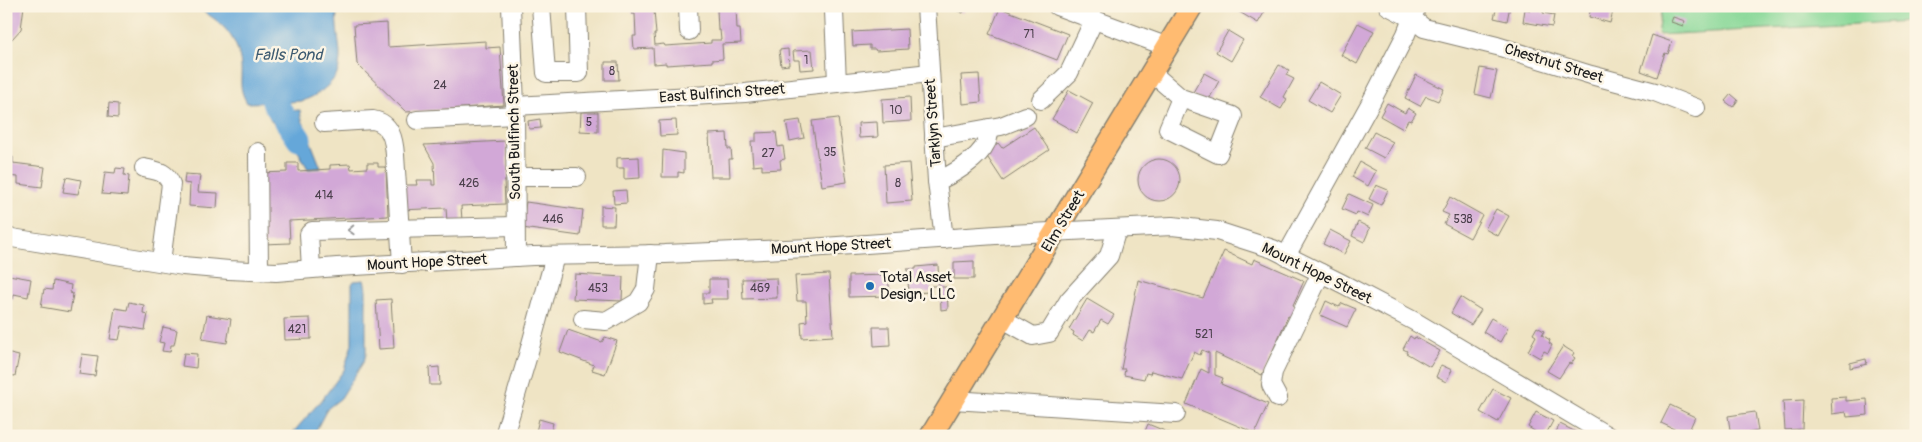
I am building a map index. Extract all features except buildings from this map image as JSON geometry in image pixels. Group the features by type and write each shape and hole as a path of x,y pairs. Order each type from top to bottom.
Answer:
{"main road":[{"name":"Elm Street","path":"932,436 1192,6"}],"street":[{"path":"511,9 541,9 546,73 579,72 577,6"},
{"path":"688,6 690,31"},
{"name":"Tarklyn Street","path":"926,6 936,181 944,239"},
{"path":"1057,6 1168,47"},
{"name":"Chestnut Street","path":"1388,6 1415,12 1424,28 1497,46 1591,75 1655,92 1696,108"},
{"name":"South Bulfinch Street","path":"511,9 515,110 516,257"},
{"path":"834,12 837,83"},
{"path":"1286,256 1367,110 1406,34 1415,12"},
{"path":"1041,100 1069,73 1094,20"},
{"name":"East Bulfinch Street","path":"417,120 515,110 745,93 930,73"},
{"path":"1152,73 1181,98"},
{"path":"934,138 1001,126 1026,116"},
{"path":"324,123 372,120 380,121 389,130 394,140 395,148 402,264"},
{"path":"936,181 952,174 980,152 986,144 989,128"},
{"path":"258,152 259,271"},
{"path":"144,168 168,176 171,184 161,262"},
{"path":"515,177 577,178"},
{"path":"311,269 309,234 312,231 515,226"},
{"name":"Mount Hope Street","path":"6,237 220,270 276,272 516,257 809,248 1172,226 1217,232 1273,249 1414,321 1608,436"},
{"path":"1002,319 1033,336 1049,333 1069,300 1109,256 1116,229"},
{"path":"583,319 606,321 638,302 646,289 650,254"},
{"path":"504,436 555,256"},
{"path":"1278,398 1271,385 1273,372 1321,273"},
{"path":"953,400 1176,414"}],"green space":[{"path":"1663,6 1916,6 1916,33 1911,21 1658,35"}],"water":[{"name":"Falls Pond","path":"193,6 338,6 337,22 340,59 337,73 330,84 319,93 301,101 247,103 241,89 241,66 236,45 226,29 211,16"},
{"path":"300,110 321,168 308,169 290,137 272,122 267,112"},
{"path":"364,280 366,288 366,354 364,361 341,398 327,409 313,436 290,436 324,397 344,370 352,344 352,284 354,281"}],"waterway":[{"path":"254,6 274,102 299,139"}],"place":[{"name":"Total Asset Design, LLC","path":"870,286"}]}
